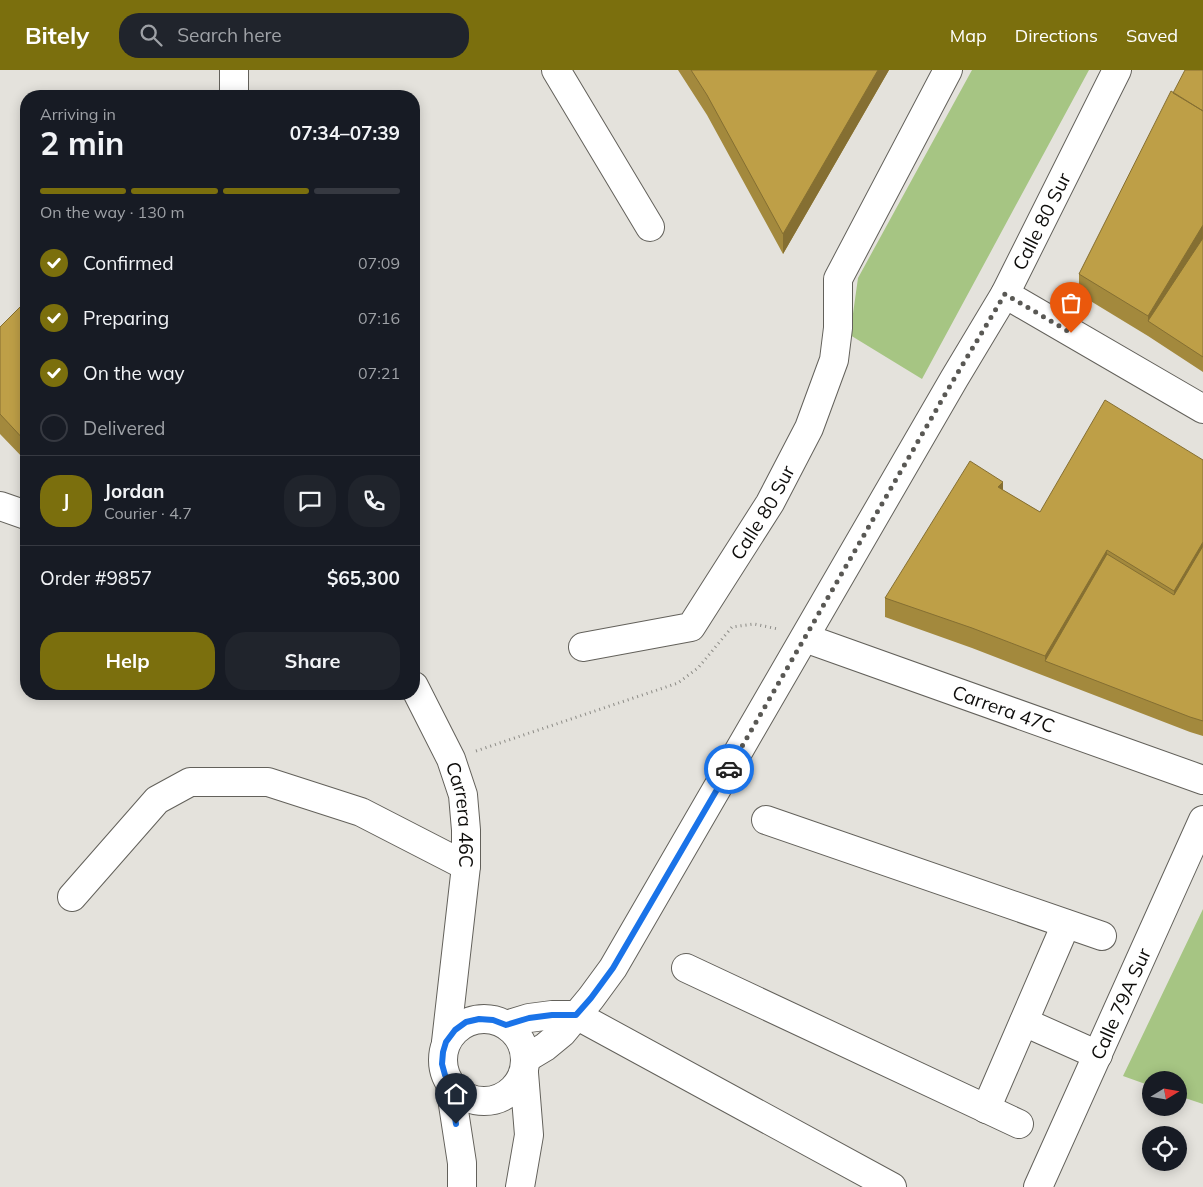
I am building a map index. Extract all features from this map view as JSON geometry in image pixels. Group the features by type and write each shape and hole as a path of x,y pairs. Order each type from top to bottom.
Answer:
{"street":[{"path":"234,70 234,90"},
{"path":"556,70 650,227"},
{"name":"Calle 80 Sur","path":"583,647 691,627 770,503 810,428 834,360 838,328 838,279 948,70"},
{"name":"Calle 80 Sur","path":"525,1066 562,1033 613,968 1005,294 1117,70"},
{"path":"1005,294 1203,409"},
{"name":"Carrera 47C","path":"805,638 1203,780"},
{"name":"Carrera 46C","path":"420,697 451,759 463,795 466,830 466,866 446,1042"},
{"path":"72,897 157,800 190,782 268,782 361,812 466,866"},
{"path":"766,820 1102,936"},
{"name":"Calle 79A Sur","path":"1038,1187 1203,820"},
{"path":"986,1109 1066,924"},
{"path":"456,952 479,1019"},
{"path":"686,968 1019,1124"},
{"path":"506,1025 529,1018 552,1015 576,1015 892,1187"},
{"path":"520,1187 529,1135 525,1066 523,1046 516,1034 506,1025 493,1020 479,1019 466,1022 455,1030 446,1042 443,1052 442,1064 450,1084 459,1094 471,1100 484,1102 497,1100 509,1094 518,1084 525,1066"},
{"path":"1024,1022 1098,1055"},
{"path":"450,1084 462,1163 462,1187"}],"path":[{"path":"451,759 678,683 698,668 732,628 754,624 783,630 805,638"}],"green space":[{"path":"972,70 1089,70 922,379 850,335 858,278"},
{"path":"1203,909 1203,1104 1188,1099 1188,1071 1142,1071 1142,1083 1123,1076"}],"building":[{"path":"691,70 878,70 783,234 707,95"},
{"path":"1185,70 1203,70 1203,111 1173,93"},
{"path":"1171,91 1203,111 1203,225 1148,316 1079,274"},
{"path":"1203,238 1203,357 1148,321"},
{"path":"20,307 20,436 0,414 0,327"},
{"path":"1105,400 1203,460 1203,542 1174,591 1107,550 1045,656 885,598 970,461 1003,482 998,487 1040,512"},
{"path":"1203,546 1203,721 1045,661 1107,554 1174,595"}],"way so far":[{"path":"729,769 1005,294 1071,333"}],"route":[{"path":"456,1124 450,1084 442,1064 446,1042 455,1030 466,1022 479,1019 493,1020 506,1025 529,1018 552,1015 576,1015 613,968 729,769"}]}
